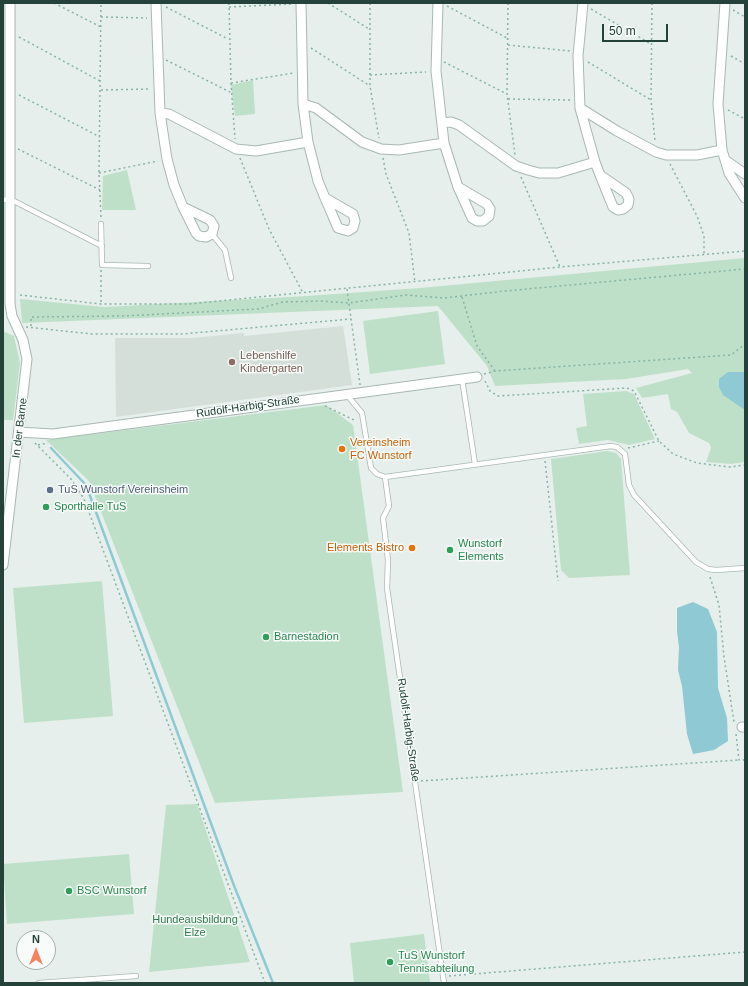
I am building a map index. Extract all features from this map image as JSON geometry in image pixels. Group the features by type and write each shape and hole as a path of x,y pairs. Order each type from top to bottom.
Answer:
{"street":[{"name":"In der Barne","path":"3,565 22,432 27,359 25,345 18,327 8,316 6,199 10,144 10,3"},
{"path":"156,3 160,113 167,159 174,185 183,207 196,233 199,236 206,237 212,234 214,226 210,220 183,207"},
{"path":"301,3 303,104 308,142 318,181 325,198"},
{"path":"438,3 436,71 444,143 458,187"},
{"path":"582,3 578,54 580,104 595,162 600,175"},
{"path":"725,3 718,104 722,150 729,173 745,198"},
{"path":"303,104 316,108 362,142 381,149 399,150 444,143"},
{"path":"580,104 617,131 656,152 666,155 697,155 722,150"},
{"path":"160,113 169,114 236,149 256,151 308,142"},
{"path":"442,123 451,122 459,126 516,166 539,173 558,173 595,162"},
{"path":"725,160 745,174"},
{"name":"Rudolf-Harbig-Straße","path":"22,432 53,434 346,393 477,377"}],"lane":[{"path":"6,199 102,246"},
{"path":"101,224 102,265 148,266"},
{"path":"212,234 226,250 231,278"},
{"path":"462,378 475,464"},
{"path":"346,393 362,413 371,468 377,474 385,477 611,446 624,452 629,485 634,495 696,562 708,569 745,568"},
{"name":"Rudolf-Harbig-Straße","path":"385,477 389,506 383,518 388,560 387,588 444,983"},
{"path":"39,983 136,976"}],"path":[{"path":"54,3 101,27"},
{"path":"101,3 99,173 101,224"},
{"path":"229,7 301,3"},
{"path":"328,3 369,29"},
{"path":"370,3 370,86 386,174 409,233 415,283"},
{"path":"442,3 508,39"},
{"path":"508,3 507,94 516,166 560,267"},
{"path":"582,3 651,44"},
{"path":"652,3 651,100 656,152"},
{"path":"166,7 229,39"},
{"path":"101,17 156,18"},
{"path":"10,33 100,81"},
{"path":"301,41 370,86"},
{"path":"508,45 578,54 651,100"},
{"path":"722,51 745,64"},
{"path":"158,55 232,93"},
{"path":"436,57 507,94"},
{"path":"370,75 436,71"},
{"path":"231,83 302,72"},
{"path":"100,90 159,89"},
{"path":"10,90 100,137"},
{"path":"508,99 580,104"},
{"path":"718,104 745,119"},
{"path":"10,144 100,190"},
{"path":"666,155 697,216 704,236 704,255"},
{"path":"99,173 167,159"},
{"path":"7,288 101,304 189,304 415,283 560,267 745,251"},
{"path":"101,304 102,265"},
{"path":"31,326 31,316 123,316 258,309 283,302 320,301 349,303 399,296 444,298 462,297 505,291 745,269"},
{"path":"346,289 361,392"},
{"path":"462,297 477,346 495,371"},
{"path":"18,327 31,326 92,334 182,334 351,319"},
{"path":"477,377 495,371 731,355 745,344"},
{"path":"477,377 485,380 490,391 498,396 627,388 634,391 659,441 673,454 697,464 730,466 745,465"},
{"path":"325,406 365,426"},
{"path":"22,432 71,479 84,499 265,983"},
{"path":"624,452 659,441"},
{"path":"37,445 52,443"},
{"path":"544,455 558,581"},
{"path":"708,569 719,605 724,657 739,760"},
{"path":"415,781 745,760"},
{"path":"444,976 745,952"}],"shaded area":[{"name":"Lebenshilfe Kindergarten","path":"343,326 352,385 116,417 115,338 192,338 244,333 244,336"}],"green space":[{"path":"253,80 255,114 235,116 231,85"},
{"path":"127,170 136,210 102,210 103,176"},
{"path":"745,258 745,462 731,464 706,462 711,448 709,443 689,433 677,412 671,409 668,394 642,398 636,388 692,373 688,369 626,379 495,386 487,366 438,306 22,323 20,299 104,307 307,296 420,288"},
{"path":"438,311 445,364 370,374 363,321"},
{"path":"3,331 14,336 20,363 13,420 3,420"},
{"path":"626,391 634,394 655,439 629,445 608,440 579,444 576,428 587,426 583,394"},
{"name":"Barnestadion","path":"326,405 353,425 403,792 215,803 89,481 46,440"},
{"path":"607,451 616,453 621,459 630,575 569,578 561,570 551,459"},
{"path":"102,581 113,716 24,723 13,588"},
{"name":"Hundeausbildung Elze","path":"197,804 250,962 149,972 166,805"},
{"name":"BSC Wunstorf","path":"129,854 134,914 7,924 3,864"},
{"name":"TuS Wunstorf Tennisabteilung","path":"424,934 430,982 354,983 350,943"}],"water":[{"path":"728,372 745,372 745,410 723,395 719,387 719,379"},
{"path":"693,602 708,609 717,632 718,688 727,718 728,741 714,750 693,754 687,734 682,686 678,670 679,647 677,608"}],"waterway":[{"path":"51,448 86,485 233,883 273,983"}],"place":[{"name":"Lebenshilfe Kindergarten","path":"232,362"},
{"name":"Vereinsheim FC Wunstorf","path":"342,449"},
{"name":"TuS Wunstorf Vereinsheim","path":"50,490"},
{"name":"Sporthalle TuS","path":"46,507"},
{"name":"Elements Bistro","path":"412,548"},
{"name":"Wunstorf Elements","path":"450,550"},
{"name":"Barnestadion","path":"266,637"},
{"name":"BSC Wunstorf","path":"69,891"},
{"name":"TuS Wunstorf Tennisabteilung","path":"390,962"}]}
